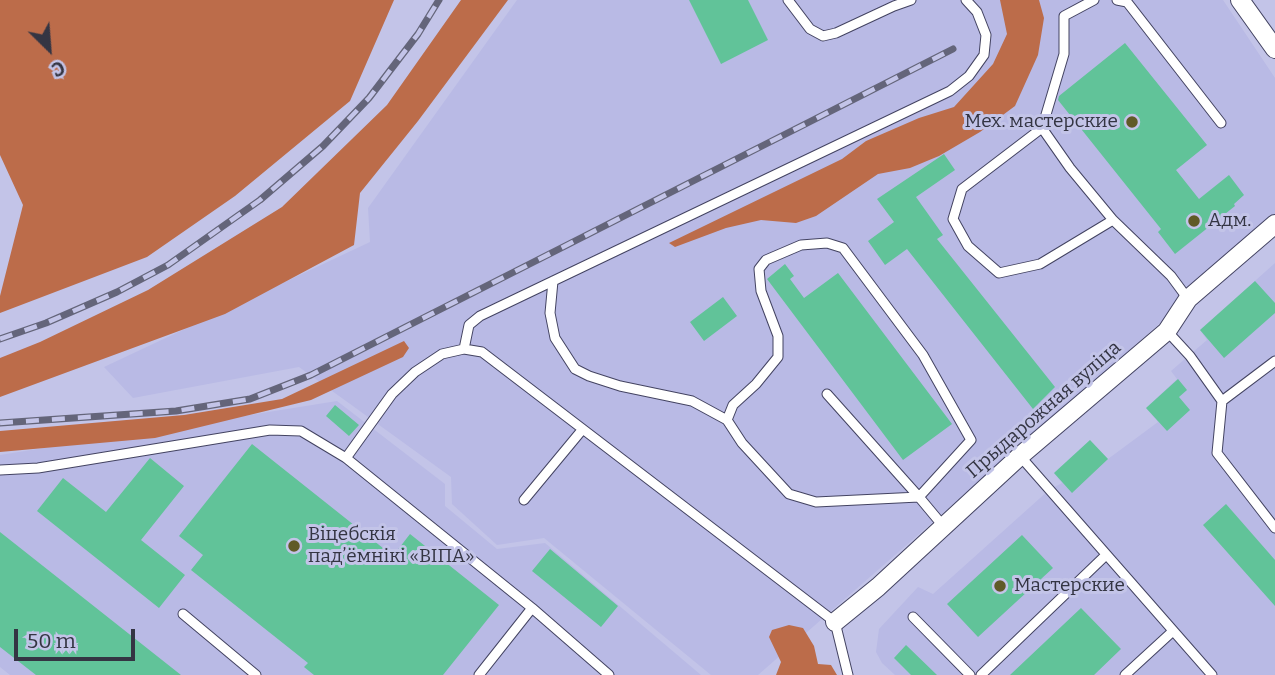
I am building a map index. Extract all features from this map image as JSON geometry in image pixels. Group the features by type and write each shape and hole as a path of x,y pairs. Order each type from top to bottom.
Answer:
{"street":[{"path":"1240,0 1275,49"},
{"name":"Прыдарожная вуліца","path":"835,622 1020,456 1167,331 1188,299 1275,225"}],"lane":[{"path":"788,0 810,29 823,36 836,33 911,0"},
{"path":"464,349 469,325 480,316 950,91 969,76 984,55 986,35 976,12 966,0"},
{"path":"1094,0 1064,16 1064,54 1042,128 962,189 953,219 968,246 999,274 1041,264 1113,220"},
{"path":"1116,0 1127,2 1221,123"},
{"path":"1042,128 1070,168 1113,220 1171,276 1188,299"},
{"path":"553,282 550,313 555,338 575,369 620,386 692,401 727,420 742,443 789,494 816,502 919,497 971,440 923,355 843,248 827,243 801,246 766,260 759,269 761,291 778,336 779,357 733,405 727,420"},
{"path":"1167,331 1190,356 1222,401 1217,453 1275,528"},
{"path":"346,458 392,394 415,372 442,354 464,349 482,352 835,622 848,675"},
{"path":"1222,401 1275,361"},
{"path":"827,394 944,527"},
{"path":"0,470 38,468 270,430 301,431 346,458 532,608 609,675"},
{"path":"524,500 582,430"},
{"path":"1020,456 1212,675"},
{"path":"981,675 1106,555"},
{"path":"479,675 532,608"},
{"path":"183,614 257,675"},
{"path":"913,617 970,675"},
{"path":"1125,675 1173,631"}],"shaded area":[{"path":"0,0 394,0 350,101 235,196 147,257 0,313 0,296 23,205 0,155"},
{"path":"461,0 508,0 418,121 360,193 354,245 225,314 0,397 0,358 40,342 148,290 282,207 387,105"},
{"path":"517,0 1223,0 1275,78 1275,217 1168,316 758,675 711,675 544,538 497,545 452,504 451,477 299,367 133,398 104,367 370,242 368,208"},
{"path":"1000,0 1039,0 1044,18 1038,55 1015,106 980,132 939,156 910,168 878,174 816,216 796,223 761,220 726,228 675,247 669,243 842,159 866,141 919,118 954,107 993,64 1007,34"},
{"path":"1275,263 1275,675 895,675 882,663 876,652 879,629 918,587 933,594 1049,490 1062,483 1054,473 1090,440 1108,459 1158,422 1146,408 1177,379 1171,371 1207,340 1200,330"},
{"path":"404,341 409,348 403,357 311,400 155,438 0,452 0,431 184,415 282,399"},
{"name":"Віцебскія падʼёмнікі «ВІПА»","path":"337,401 445,484 445,506 497,549 545,543 701,675 10,675 0,667 0,455"},
{"path":"789,625 803,628 814,646 818,664 831,665 837,675 776,675 781,662 769,637 772,630"}],"building":[{"path":"689,0 748,0 768,40 721,64"},
{"name":"Мех. мастерские","path":"1125,43 1207,145 1176,170 1199,199 1229,175 1244,195 1235,206 1175,254 1158,232 1161,229 1058,100 1059,96"},
{"path":"944,154 955,170 916,197 943,235 937,239 1055,387 1033,409 907,249 885,265 868,241 894,222 877,199"},
{"path":"785,264 794,276 790,279 804,298 838,273 952,424 903,460 767,279"},
{"path":"1255,281 1275,303 1275,313 1224,358 1200,330"},
{"path":"723,297 737,316 704,341 690,322"},
{"path":"1178,379 1187,390 1179,397 1190,410 1167,431 1146,408"},
{"path":"335,405 359,425 349,436 326,416"},
{"path":"1090,440 1108,459 1072,493 1054,473"},
{"path":"252,444 393,556 410,534 499,605 443,675 314,675 304,667 308,663 191,570 203,555 179,536"},
{"path":"150,458 184,486 141,540 185,575 159,608 37,511 63,478 106,512"},
{"path":"1226,504 1275,560 1275,606 1203,525"},
{"path":"0,532 181,675 36,675 0,647"},
{"name":"Мастерские","path":"1022,535 1053,568 978,637 947,604"},
{"path":"550,549 618,606 601,627 532,571"},
{"path":"1081,608 1121,649 1094,675 1010,675"},
{"path":"906,645 937,675 911,675 894,658"}],"railway":[{"path":"0,339 46,323 117,292 168,265 260,200 323,146 369,98 418,34 439,0"},
{"path":"0,423 176,411 250,399 311,375 953,49"}],"place":[{"name":"Мех. мастерские","path":"1132,122"},
{"name":"Адм.","path":"1194,221"},
{"name":"Віцебскія падʼёмнікі «ВІПА»","path":"294,546"},
{"name":"Мастерские","path":"1000,586"}]}
